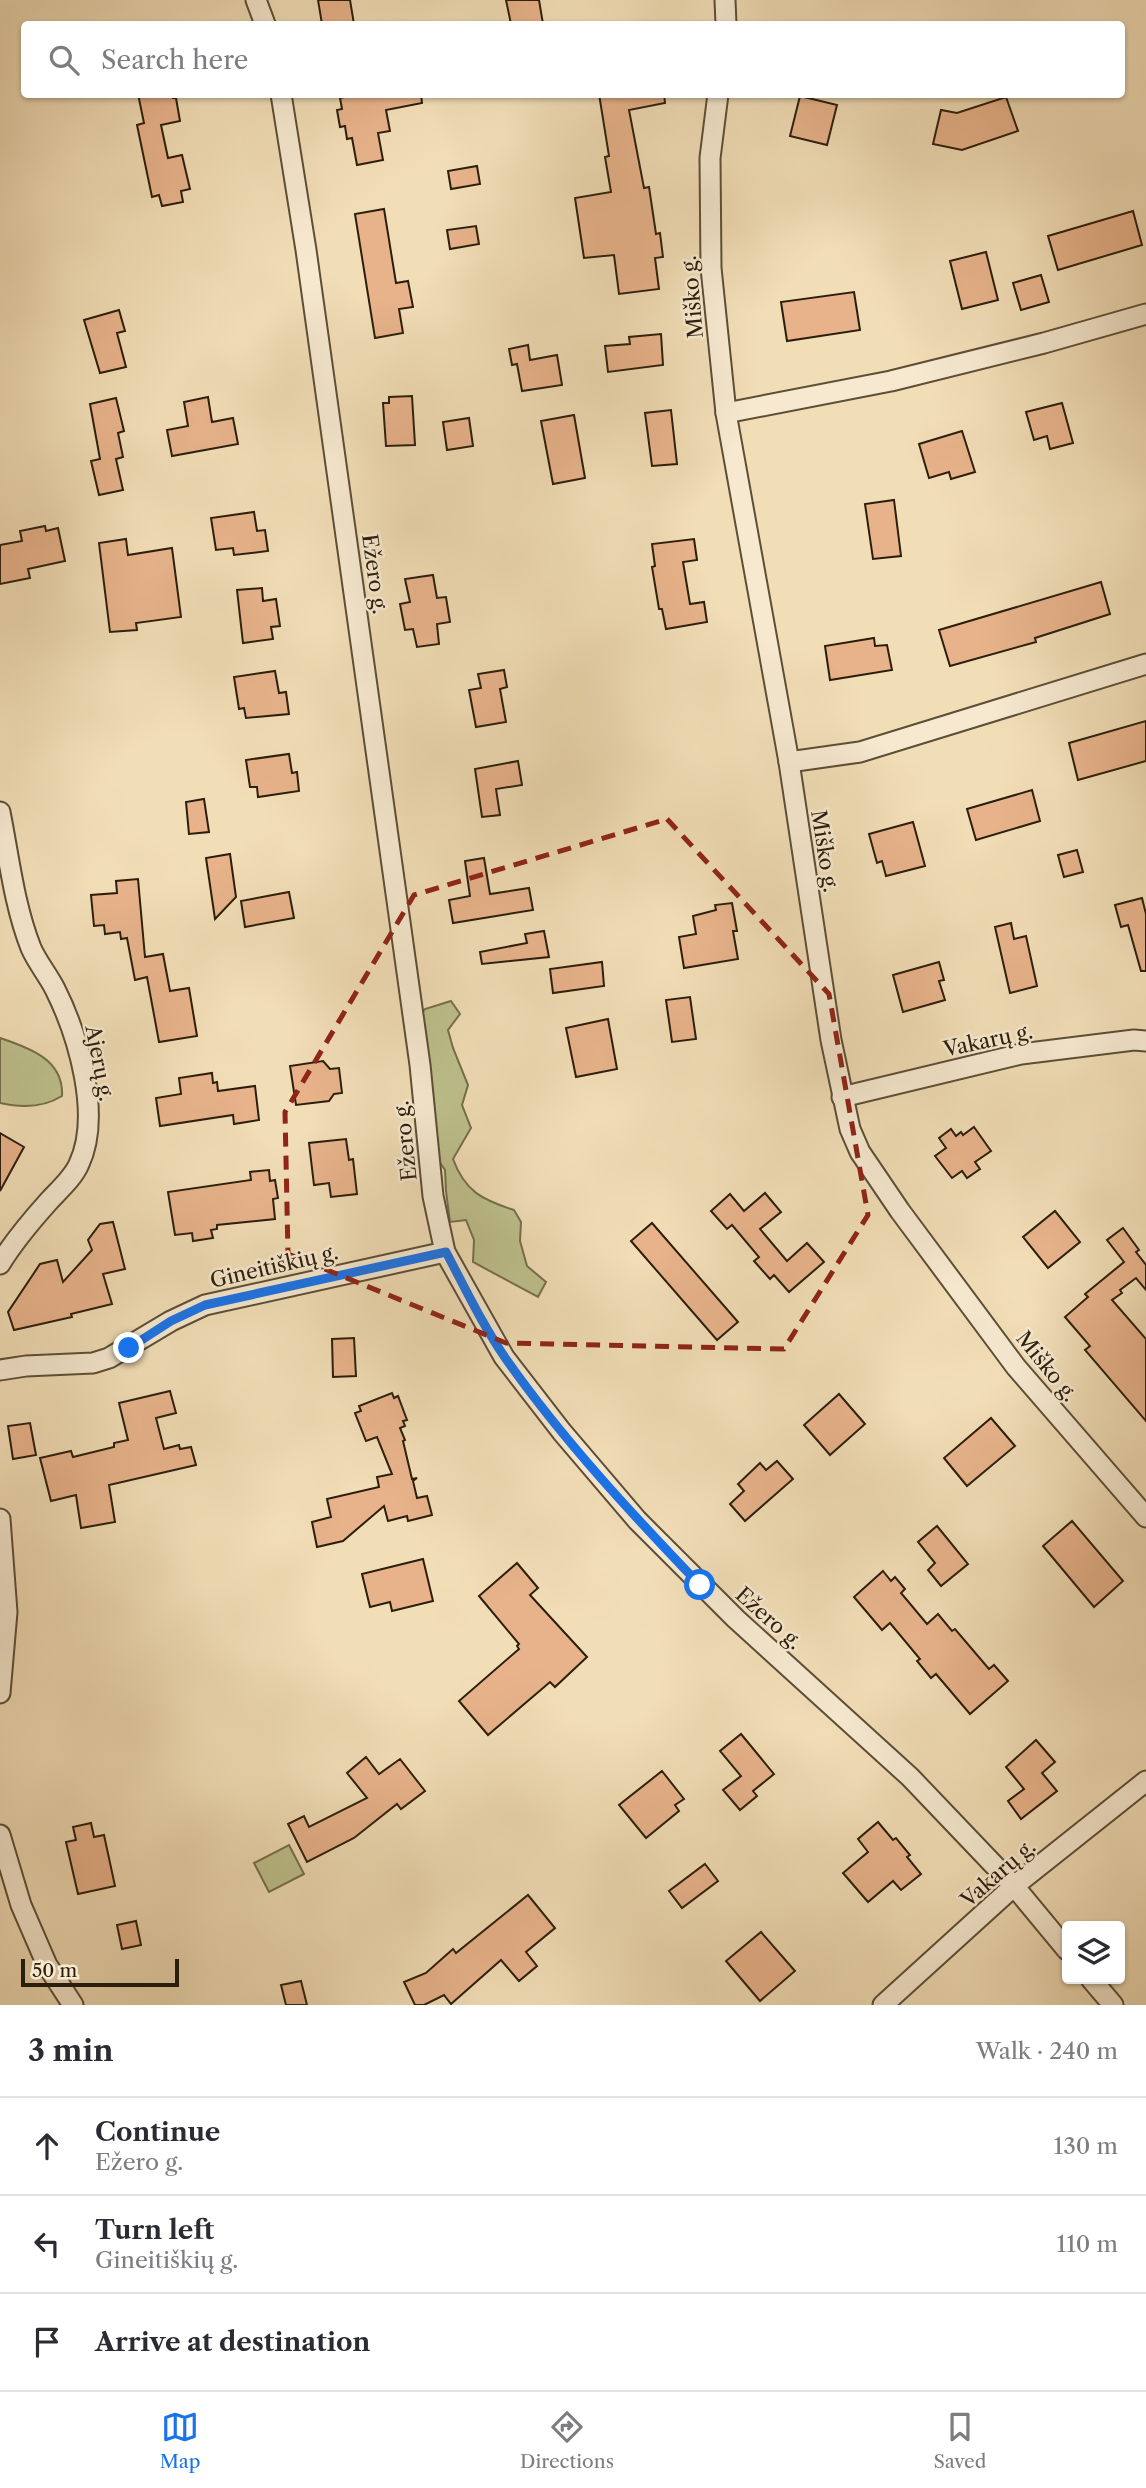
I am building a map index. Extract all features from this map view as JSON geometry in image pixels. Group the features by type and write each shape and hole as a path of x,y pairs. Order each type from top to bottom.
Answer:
{"street":[{"path":"256,0 264,21"},
{"path":"725,0 726,21"},
{"name":"Ežero g.","path":"282,98 306,250 420,1065 433,1196 446,1252 505,1357 562,1432 637,1520 727,1611 910,1777 1014,1886 1062,1944"},
{"name":"Miško g.","path":"718,98 710,158 711,268 726,413 789,762 831,1040 850,1129 860,1152 900,1211 1016,1367 1146,1517"},
{"path":"726,413 891,381 1044,343 1146,314"},
{"path":"789,762 860,752 1146,664"},
{"name":"Ajerų g.","path":"0,813 18,903 31,949 54,987 72,1026 85,1086 88,1122 79,1166 22,1232 0,1264"},
{"name":"Vakarų g.","path":"842,1097 1021,1054 1134,1040 1146,1041"},
{"name":"Gineitiškių g.","path":"0,1370 93,1363 109,1358 171,1321 205,1305 446,1252"},
{"path":"0,1520 7,1612 0,1693"},
{"name":"Vakarų g.","path":"883,2005 1014,1886 1146,1781"},
{"path":"0,1835 21,1905 47,1965 74,2005"},
{"path":"1095,1984 1113,2005"}],"highlighted area":[{"path":"667,819 829,994 868,1215 784,1349 506,1343 288,1254 285,1112 414,895"}],"green space":[{"path":"451,1001 460,1014 448,1030 468,1085 462,1105 471,1128 453,1159 463,1179 476,1193 514,1210 521,1222 520,1241 527,1266 546,1282 538,1297 473,1262 474,1240 466,1220 450,1222 445,1170 435,1155 419,1017 425,1009"},
{"path":"0,1038 33,1051 51,1064 61,1083 62,1096 32,1106 0,1103"},
{"path":"289,1845 304,1874 269,1892 254,1863"}],"building":[{"path":"318,0 350,0 354,21 322,21"},
{"path":"506,0 539,0 542,21 510,21"},
{"path":"139,98 176,98 180,121 161,125 168,158 182,155 190,189 181,191 183,202 162,206 159,195 152,197 137,125 144,123"},
{"path":"340,98 421,98 422,103 386,110 390,131 378,133 383,160 357,165 352,138 347,139 345,126 340,127 337,110 342,109"},
{"path":"600,98 664,98 665,103 629,110 644,188 649,187 656,234 660,233 663,257 655,258 659,289 619,294 614,255 584,258 575,198 611,192 605,157 609,156"},
{"path":"800,98 837,105 827,145 790,136"},
{"path":"1006,98 1018,131 962,150 933,144 941,110 957,113"},
{"path":"477,166 480,184 451,189 448,171"},
{"path":"384,209 396,283 408,281 413,307 399,309 403,333 375,338 355,214"},
{"path":"1133,211 1142,245 1058,270 1048,236"},
{"path":"476,226 479,244 450,249 447,230"},
{"path":"986,252 998,300 962,309 950,261"},
{"path":"1041,275 1049,302 1021,310 1013,283"},
{"path":"854,292 860,330 787,341 781,302"},
{"path":"119,310 125,331 117,333 126,367 100,373 84,320"},
{"path":"661,334 663,365 608,372 605,346 630,344 629,337"},
{"path":"528,345 530,360 557,355 562,385 522,391 517,364 512,365 509,349"},
{"path":"412,396 415,445 386,446 383,403 389,403 389,397"},
{"path":"208,397 212,422 233,418 238,444 172,456 167,430 188,426 184,402"},
{"path":"116,398 124,431 118,433 123,457 116,459 123,490 99,495 91,461 100,459 90,404"},
{"path":"1062,403 1073,443 1050,449 1047,436 1034,440 1026,412"},
{"path":"671,410 677,464 652,466 645,413"},
{"path":"574,415 585,478 553,484 541,421"},
{"path":"469,418 473,446 447,450 443,422"},
{"path":"962,431 975,472 951,479 949,472 929,478 919,444"},
{"path":"894,500 901,556 873,559 865,504"},
{"path":"254,512 257,531 265,530 268,551 234,555 233,548 216,550 211,518"},
{"path":"45,526 46,531 58,528 65,561 28,569 30,578 0,584 0,545 22,541 20,531"},
{"path":"126,539 128,555 172,548 181,617 136,623 137,630 110,632 99,543"},
{"path":"694,539 697,560 683,562 690,604 704,602 707,622 666,629 662,609 659,609 652,567 655,566 652,544"},
{"path":"433,575 437,598 446,597 450,622 437,624 439,644 417,647 413,629 405,630 400,604 410,602 405,579"},
{"path":"1101,582 1110,614 1035,638 1036,642 950,666 939,630"},
{"path":"262,588 263,601 276,599 280,626 271,627 273,639 243,643 237,590"},
{"path":"874,638 875,646 887,645 892,670 830,680 825,646"},
{"path":"504,670 507,687 500,689 506,722 476,727 469,690 481,688 478,674"},
{"path":"275,671 279,693 286,692 289,714 246,718 244,708 239,709 234,677"},
{"path":"1146,721 1146,761 1078,780 1069,743"},
{"path":"289,754 292,773 297,772 299,791 258,797 257,787 250,787 246,760"},
{"path":"518,761 522,785 496,789 500,815 482,817 475,769"},
{"path":"1032,790 1040,821 976,840 967,809"},
{"path":"204,799 209,832 189,834 186,802"},
{"path":"913,822 925,866 886,876 882,861 877,863 869,834"},
{"path":"1077,850 1083,872 1064,877 1058,855"},
{"path":"230,854 236,897 215,919 206,858"},
{"path":"484,858 490,894 529,888 533,910 453,923 449,900 470,896 465,861"},
{"path":"138,879 145,957 163,954 170,991 189,988 197,1036 159,1042 147,977 135,980 127,938 121,939 120,932 105,934 104,925 94,926 91,895 117,893 116,881"},
{"path":"289,892 294,918 245,927 241,901"},
{"path":"1142,898 1146,914 1146,971 1141,971 1128,925 1121,927 1115,905"},
{"path":"732,903 738,959 684,968 679,937 696,934 693,916 716,910 715,905"},
{"path":"1011,923 1014,939 1026,936 1037,986 1010,993 995,927"},
{"path":"544,931 549,957 482,964 480,952 527,943 525,934"},
{"path":"602,962 604,986 553,993 550,969"},
{"path":"939,962 944,980 939,981 945,1000 903,1012 893,975"},
{"path":"690,997 696,1039 672,1042 666,1000"},
{"path":"608,1019 617,1069 576,1077 566,1028"},
{"path":"323,1061 330,1069 339,1068 342,1093 334,1094 329,1101 296,1105 290,1066"},
{"path":"212,1073 213,1083 217,1082 218,1091 255,1086 259,1120 234,1124 233,1115 160,1126 156,1098 181,1094 179,1078"},
{"path":"974,1127 991,1151 975,1162 980,1169 967,1178 962,1171 952,1178 935,1156 946,1148 939,1138 951,1129 956,1136 961,1132 963,1135"},
{"path":"0,1133 24,1147 0,1191"},
{"path":"346,1139 349,1160 353,1159 357,1194 331,1197 329,1183 314,1185 309,1143"},
{"path":"269,1170 270,1181 275,1180 278,1198 273,1199 275,1219 217,1225 217,1229 211,1230 213,1238 193,1241 192,1233 175,1235 168,1192 251,1180 250,1172"},
{"path":"765,1193 781,1212 760,1229 787,1261 807,1243 824,1262 789,1292 774,1275 770,1279 754,1261 759,1257 732,1225 727,1229 711,1211 730,1194 744,1211"},
{"path":"1055,1211 1080,1242 1048,1268 1023,1237"},
{"path":"113,1222 125,1269 103,1274 112,1304 71,1314 72,1317 14,1330 8,1312 40,1264 57,1260 63,1282 92,1250 88,1240 100,1224"},
{"path":"652,1223 738,1322 717,1340 631,1241"},
{"path":"1123,1228 1146,1265 1146,1290 1136,1278 1112,1300 1146,1339 1146,1421 1085,1350 1090,1346 1065,1317 1088,1297 1085,1294 1124,1262 1107,1240"},
{"path":"354,1338 356,1376 333,1377 332,1339"},
{"path":"170,1391 176,1413 156,1418 164,1449 179,1445 180,1449 191,1447 196,1465 109,1485 115,1522 81,1528 76,1495 51,1501 40,1458 71,1451 73,1457 114,1447 114,1443 128,1440 119,1403"},
{"path":"392,1393 394,1398 398,1396 407,1420 403,1421 405,1426 400,1428 405,1440 403,1441 412,1479 417,1478 413,1481 417,1498 427,1496 432,1515 408,1521 407,1516 388,1521 384,1506 343,1541 317,1547 312,1522 331,1517 327,1499 379,1487 377,1477 392,1474 377,1437 366,1441 355,1413 361,1411 359,1406"},
{"path":"839,1394 865,1424 830,1455 804,1425"},
{"path":"991,1418 1015,1446 967,1486 944,1458"},
{"path":"30,1423 36,1455 13,1459 8,1426"},
{"path":"777,1461 793,1479 745,1521 730,1504 744,1491 738,1484 760,1463 766,1470"},
{"path":"1072,1521 1123,1581 1094,1607 1043,1546"},
{"path":"937,1526 968,1564 941,1586 928,1570 935,1563 918,1542"},
{"path":"423,1559 433,1601 392,1611 390,1602 370,1607 362,1574"},
{"path":"517,1563 538,1588 530,1595 587,1657 555,1687 550,1682 488,1735 459,1701 519,1649 519,1644 479,1596"},
{"path":"883,1571 891,1581 895,1577 905,1589 901,1593 927,1624 938,1614 952,1631 955,1629 989,1669 994,1665 1008,1681 970,1714 936,1674 931,1678 917,1661 920,1659 890,1623 882,1630 854,1597"},
{"path":"741,1734 774,1774 753,1791 757,1796 740,1810 723,1790 741,1776 720,1751"},
{"path":"1036,1740 1055,1762 1042,1773 1057,1791 1021,1819 1008,1801 1024,1789 1006,1767"},
{"path":"366,1757 379,1774 400,1759 425,1791 401,1809 397,1804 354,1838 307,1862 288,1824 304,1816 309,1827 367,1798 347,1773"},
{"path":"662,1771 684,1799 675,1805 679,1811 646,1838 619,1805"},
{"path":"878,1822 893,1840 896,1838 921,1874 901,1890 893,1881 868,1902 843,1873 868,1852 858,1839"},
{"path":"91,1823 94,1837 104,1835 115,1886 78,1894 66,1842 76,1840 73,1827"},
{"path":"705,1864 718,1881 682,1908 669,1891"},
{"path":"528,1895 555,1928 526,1952 537,1966 519,1981 501,1960 451,2004 444,1995 424,2005 415,2005 404,1982 426,1973 453,1949 456,1953"},
{"path":"136,1921 141,1945 122,1949 117,1925"},
{"path":"761,1932 795,1971 760,2001 726,1961"},
{"path":"301,1981 307,2005 286,2005 281,1985"}],"route":[{"path":"129,1348 171,1321 205,1305 446,1252 505,1357 562,1432 637,1520 700,1585"}]}
